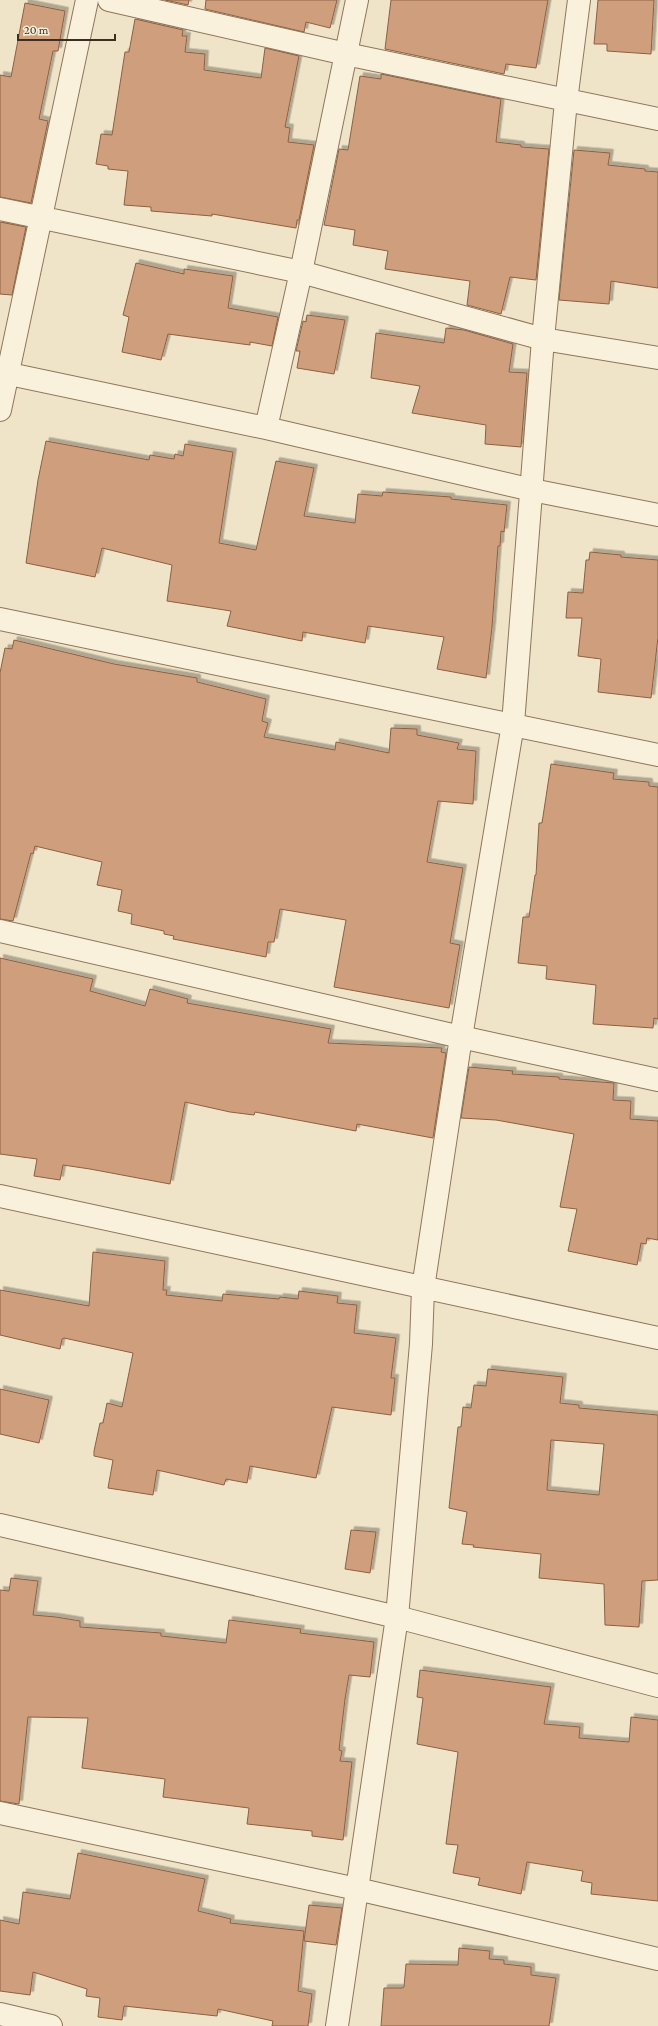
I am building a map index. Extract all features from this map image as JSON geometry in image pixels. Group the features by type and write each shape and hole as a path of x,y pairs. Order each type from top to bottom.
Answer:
{"street":[{"path":"0,410 4,373 41,218 87,0"},
{"path":"109,0 346,54 658,120"},
{"path":"266,428 301,272 357,0"},
{"path":"337,2026 397,1617 421,1344 423,1288 461,1037 513,724 543,339 566,101 579,0"},
{"path":"0,208 41,218 301,272 543,339 658,358"},
{"path":"4,373 266,428 532,490 658,515"},
{"path":"0,619 658,755"},
{"path":"0,931 461,1037 658,1080"},
{"path":"0,1196 658,1338"},
{"path":"0,1525 397,1617 658,1686"},
{"path":"0,1812 356,1889 658,1959"},
{"path":"0,2014 51,2026"}],"building":[{"path":"165,0 189,0 188,5"},
{"path":"206,0 337,0 330,28 306,22 304,32 205,9"},
{"path":"391,0 548,0 536,68 506,64 504,74 385,49"},
{"path":"598,0 654,0 651,54 607,51 607,44 594,44"},
{"path":"25,3 65,11 58,51 53,51 39,119 48,121 31,203 0,197 0,75 11,77"},
{"path":"135,19 183,30 182,36 187,36 185,52 205,54 204,70 261,78 265,48 299,56 285,127 290,128 288,142 314,145 299,220 297,220 296,228 212,214 212,216 151,211 151,207 124,205 128,171 108,169 108,166 96,164 101,134 112,135 125,52 129,52"},
{"path":"381,74 501,99 496,142 521,145 521,147 549,149 536,280 510,277 501,314 467,305 470,281 385,269 388,251 353,245 355,230 324,225 339,149 348,150 360,76 381,79"},
{"path":"574,150 610,153 608,165 658,172 658,288 611,281 609,304 559,300"},
{"path":"0,222 26,227 12,295 0,294"},
{"path":"136,263 184,274 184,269 233,276 228,308 278,317 272,346 250,342 250,345 168,334 161,360 122,352 129,317 123,315"},
{"path":"307,315 345,320 334,374 297,368 300,351 296,351 303,321 306,322"},
{"path":"446,328 464,330 513,344 509,372 527,373 521,447 485,444 486,425 412,413 420,386 371,378 376,333 444,343"},
{"path":"46,441 149,460 150,455 174,459 175,454 183,456 185,444 233,452 219,543 256,550 276,461 314,468 304,516 355,523 358,494 382,496 383,492 451,497 451,499 507,505 504,532 501,531 500,546 498,546 492,627 486,678 437,669 444,637 368,626 365,643 303,632 302,641 227,626 231,611 167,601 172,565 102,548 95,577 26,563 38,480"},
{"path":"590,552 621,555 621,557 658,560 658,637 651,698 598,692 601,659 578,656 582,618 566,618 568,592 583,593 586,560 589,560"},
{"path":"14,640 114,664 197,678 197,682 266,699 262,721 268,723 264,737 335,750 336,742 389,753 391,728 417,729 417,735 459,743 457,749 476,751 473,804 438,801 427,862 463,868 450,943 460,945 449,1008 334,987 346,920 280,909 274,942 268,942 266,957 173,939 174,936 164,934 164,931 131,924 132,914 118,911 122,890 97,885 102,862 35,846 33,854 31,853 13,921 0,919 0,673 5,648 12,649"},
{"path":"551,764 614,773 613,779 649,782 649,786 658,787 658,1019 654,1018 653,1028 593,1024 596,985 546,979 547,966 518,963 523,917 529,917 536,875 539,823 542,823"},
{"path":"0,958 93,979 90,991 145,1006 150,989 188,999 187,1003 331,1029 328,1043 442,1048 441,1052 446,1053 433,1138 357,1124 356,1131 255,1112 254,1115 230,1112 185,1102 170,1184 63,1165 60,1180 34,1176 37,1159 0,1154"},
{"path":"469,1067 513,1071 512,1074 614,1083 613,1100 631,1101 630,1119 658,1121 658,1240 647,1238 646,1244 641,1243 637,1265 568,1251 577,1209 560,1207 574,1134 496,1120 461,1118"},
{"path":"93,1252 165,1261 163,1290 167,1290 166,1295 222,1301 223,1294 279,1299 280,1297 298,1299 299,1291 338,1296 337,1303 357,1305 354,1333 396,1338 391,1378 395,1378 391,1415 332,1407 316,1478 250,1466 247,1483 226,1479 224,1485 157,1470 153,1495 108,1488 113,1460 94,1456 94,1451 100,1423 103,1423 107,1403 122,1407 133,1353 64,1338 62,1339 60,1349 0,1335 0,1290 89,1306"},
{"path":"488,1369 563,1377 560,1403 579,1405 579,1408 658,1415 658,1580 642,1581 639,1627 605,1625 604,1584 539,1578 541,1554 473,1547 474,1545 462,1544 467,1512 449,1508 458,1427 461,1427 463,1407 471,1408 474,1385 486,1386","holes":["551,1440 604,1444 599,1495 547,1490"]},
{"path":"0,1389 49,1400 39,1443 0,1434"},
{"path":"351,1530 376,1532 370,1573 345,1569"},
{"path":"11,1578 38,1581 33,1615 80,1621 80,1627 161,1633 161,1636 226,1643 229,1620 301,1629 300,1633 374,1642 370,1677 349,1675 345,1699 339,1750 342,1751 340,1761 352,1762 343,1840 312,1836 312,1831 247,1824 249,1808 163,1797 165,1779 82,1768 88,1718 28,1717 19,1804 0,1801 0,1590 9,1591"},
{"path":"420,1670 551,1687 544,1724 580,1727 579,1738 629,1742 631,1717 658,1720 658,1901 591,1894 592,1883 581,1881 583,1871 527,1862 521,1894 478,1885 480,1878 453,1873 458,1845 446,1844 458,1752 417,1744 423,1698 417,1697"},
{"path":"78,1853 205,1879 198,1911 231,1919 230,1923 304,1931 298,1991 312,1994 308,2026 272,2026 273,2021 218,2009 217,2016 124,2006 122,2020 98,2017 100,1998 86,1996 87,1989 33,1972 30,1995 0,1991 0,1920 19,1924 23,1892 70,1899"},
{"path":"309,1905 342,1908 336,1945 304,1941"},
{"path":"459,1948 490,1951 489,1959 504,1960 504,1964 531,1967 531,1975 556,1978 549,2026 381,2026 384,1988 404,1987 406,1964 458,1965"}]}
